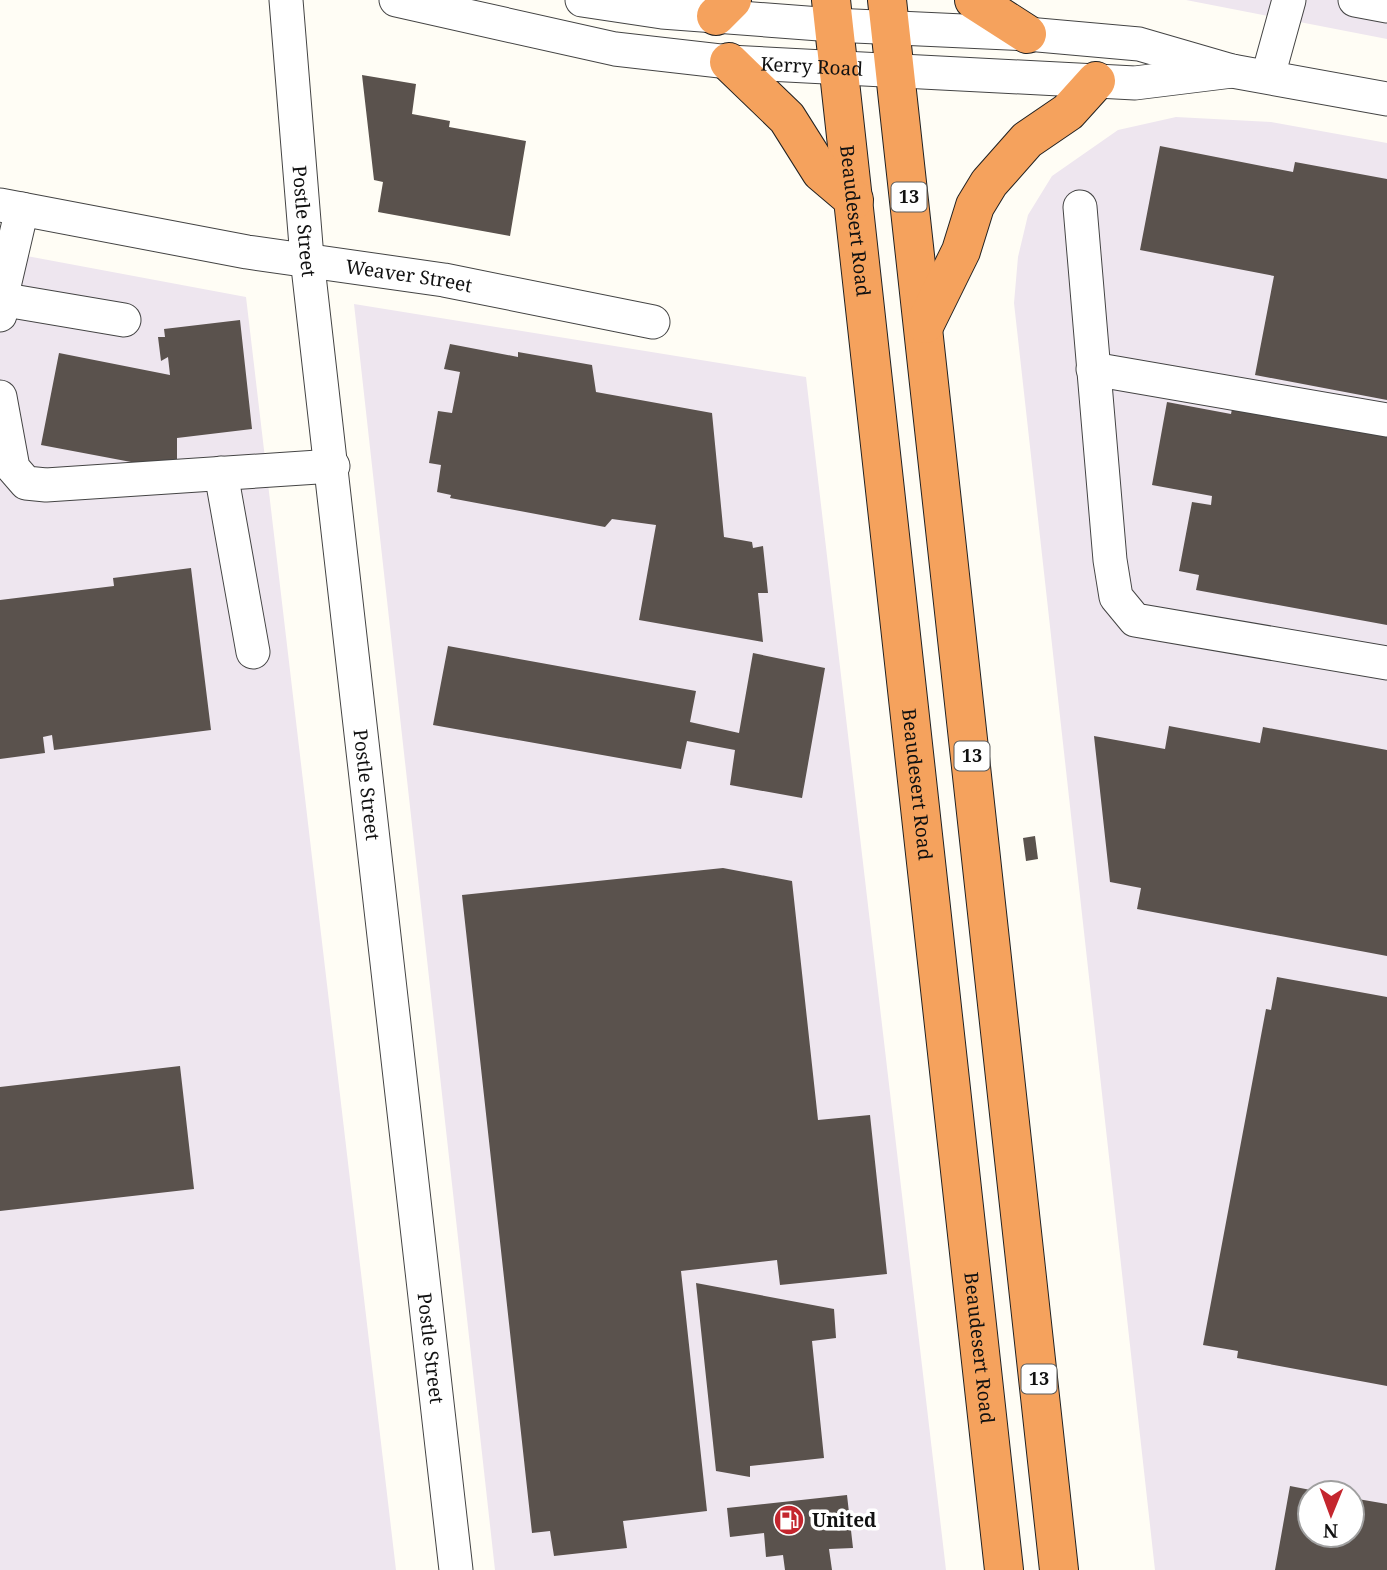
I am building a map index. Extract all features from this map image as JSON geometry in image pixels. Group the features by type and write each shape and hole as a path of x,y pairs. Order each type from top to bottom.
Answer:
{"highway":[{"path":"974,0 1027,34"},
{"name":"Beaudesert Road","path":"832,13 1004,1570"},
{"name":"13","path":"888,14 925,324 1059,1570"},
{"path":"729,62 787,118 821,172 854,200"},
{"path":"925,324 961,251 975,206 989,183 1020,147 1047,124 1068,112 1096,81"}],"street":[{"name":"Postle Street","path":"286,0 307,258 456,1570"},
{"name":"Kerry Road","path":"396,0 615,49 729,62 1135,83 1232,71"},
{"name":"Kerry Road","path":"582,0 888,14 1027,34 1139,44 1232,71 1387,99"},
{"path":"1268,76 1289,0"},
{"path":"1355,0 1387,6"},
{"name":"Weaver Street","path":"11,207 247,252 307,258 444,280 653,322"},
{"path":"0,315 11,207"},
{"path":"1080,207 1110,559 1116,597 1135,620 1387,663"},
{"path":"0,299 124,320"},
{"path":"1093,369 1387,420"},
{"path":"0,397 13,468 26,482 47,485 332,466"},
{"path":"222,473 253,652"}],"shaded area":[{"path":"1186,0 1387,0 1387,39"},
{"path":"1176,117 1271,122 1387,143 1387,1570 1155,1570 1014,303 1018,257 1028,215 1052,176 1118,130"},
{"path":"0,251 246,297 396,1570 0,1570"},
{"path":"354,304 806,377 946,1570 495,1570"}],"building":[{"path":"362,75 416,84 412,114 450,121 449,127 526,141 510,236 378,212 383,182 374,180"},
{"path":"1160,146 1293,172 1295,162 1387,179 1387,400 1255,375 1274,276 1140,250"},
{"path":"240,320 252,429 177,438 177,464 147,465 41,445 59,353 170,375 168,357 161,361 158,337 165,337 164,329"},
{"path":"450,344 518,357 518,352 592,365 596,392 712,413 724,537 752,542 753,548 763,546 768,593 758,593 763,642 639,620 656,525 612,519 605,527 450,498 451,495 437,492 441,465 429,463 438,411 452,413 460,372 444,369"},
{"path":"1167,402 1231,414 1232,409 1387,437 1387,625 1196,590 1199,575 1179,571 1192,502 1211,505 1212,496 1152,485"},
{"path":"191,568 211,730 54,750 52,735 43,737 45,753 0,759 0,600 114,586 113,578"},
{"path":"448,646 696,691 690,722 739,733 753,653 825,668 802,798 730,785 735,750 687,741 681,769 433,725"},
{"path":"1169,726 1260,743 1263,727 1387,750 1387,956 1137,909 1141,888 1110,882 1094,736 1165,749"},
{"path":"1035,836 1038,859 1026,861 1023,838"},
{"path":"723,868 792,881 818,1120 870,1115 887,1274 780,1285 777,1260 681,1271 707,1511 623,1521 627,1548 554,1556 550,1531 532,1533 462,895"},
{"path":"1277,977 1387,997 1387,1386 1237,1358 1238,1351 1203,1345 1266,1009 1271,1010"},
{"path":"180,1066 194,1189 0,1211 0,1087"},
{"path":"696,1283 834,1309 836,1338 812,1341 824,1458 750,1466 750,1477 716,1471"},
{"path":"1290,1486 1296,1487 1296,1549 1366,1549 1366,1500 1387,1504 1387,1570 1275,1570"},
{"name":"United","path":"847,1495 853,1548 829,1549 832,1570 785,1570 783,1555 766,1557 764,1533 730,1537 727,1508"}],"place":[{"name":"United","path":"789,1520"}]}
